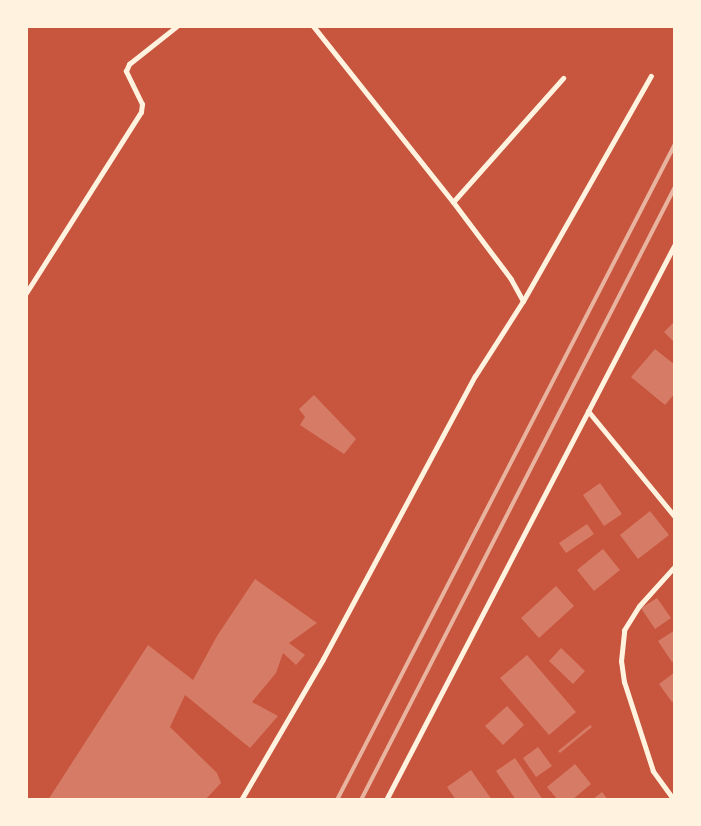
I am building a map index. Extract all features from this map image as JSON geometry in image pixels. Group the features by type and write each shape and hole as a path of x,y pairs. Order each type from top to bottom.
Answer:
{"street":[{"path":"26,293 141,112 142,104 126,71 129,64 177,26"},
{"path":"313,26 453,202 511,279 523,301"},
{"path":"241,800 324,659 475,376 523,301 651,76"},
{"path":"453,202 563,78"},
{"path":"386,800 675,244"},
{"path":"588,411 675,517"},
{"path":"674,800 653,771 624,682 621,661 624,630 639,606 675,566"}],"building":[{"path":"675,321 675,343 664,332"},
{"path":"655,349 675,365 675,393 665,405 631,377"},
{"path":"314,395 356,439 344,454 300,425 305,417 299,409"},
{"path":"600,483 622,514 604,526 583,495"},
{"path":"650,511 669,535 638,559 620,535"},
{"path":"587,524 594,534 566,553 559,543"},
{"path":"603,549 620,570 594,591 577,570"},
{"path":"255,579 317,623 289,643 305,655 296,665 283,653 276,673 252,702 278,716 250,748 185,695 170,727 217,773 221,783 205,800 48,800 148,645 193,680 217,636"},
{"path":"556,586 574,606 539,638 521,618"},
{"path":"657,598 671,618 655,629 641,608"},
{"path":"675,630 675,660 672,662 658,641"},
{"path":"561,648 585,671 573,684 549,661"},
{"path":"527,655 576,712 549,735 500,678"},
{"path":"675,672 675,700 672,702 659,684"},
{"path":"507,706 524,725 503,745 485,726"},
{"path":"590,725 592,727 560,753 558,751"},
{"path":"538,747 552,766 536,777 523,758"},
{"path":"515,758 543,800 516,800 496,771"},
{"path":"575,764 591,784 572,800 558,800 547,787"},
{"path":"471,770 492,800 456,800 447,787"},
{"path":"602,792 608,800 592,800"}],"railway":[{"path":"337,800 675,144"},
{"path":"361,800 675,187"}]}
